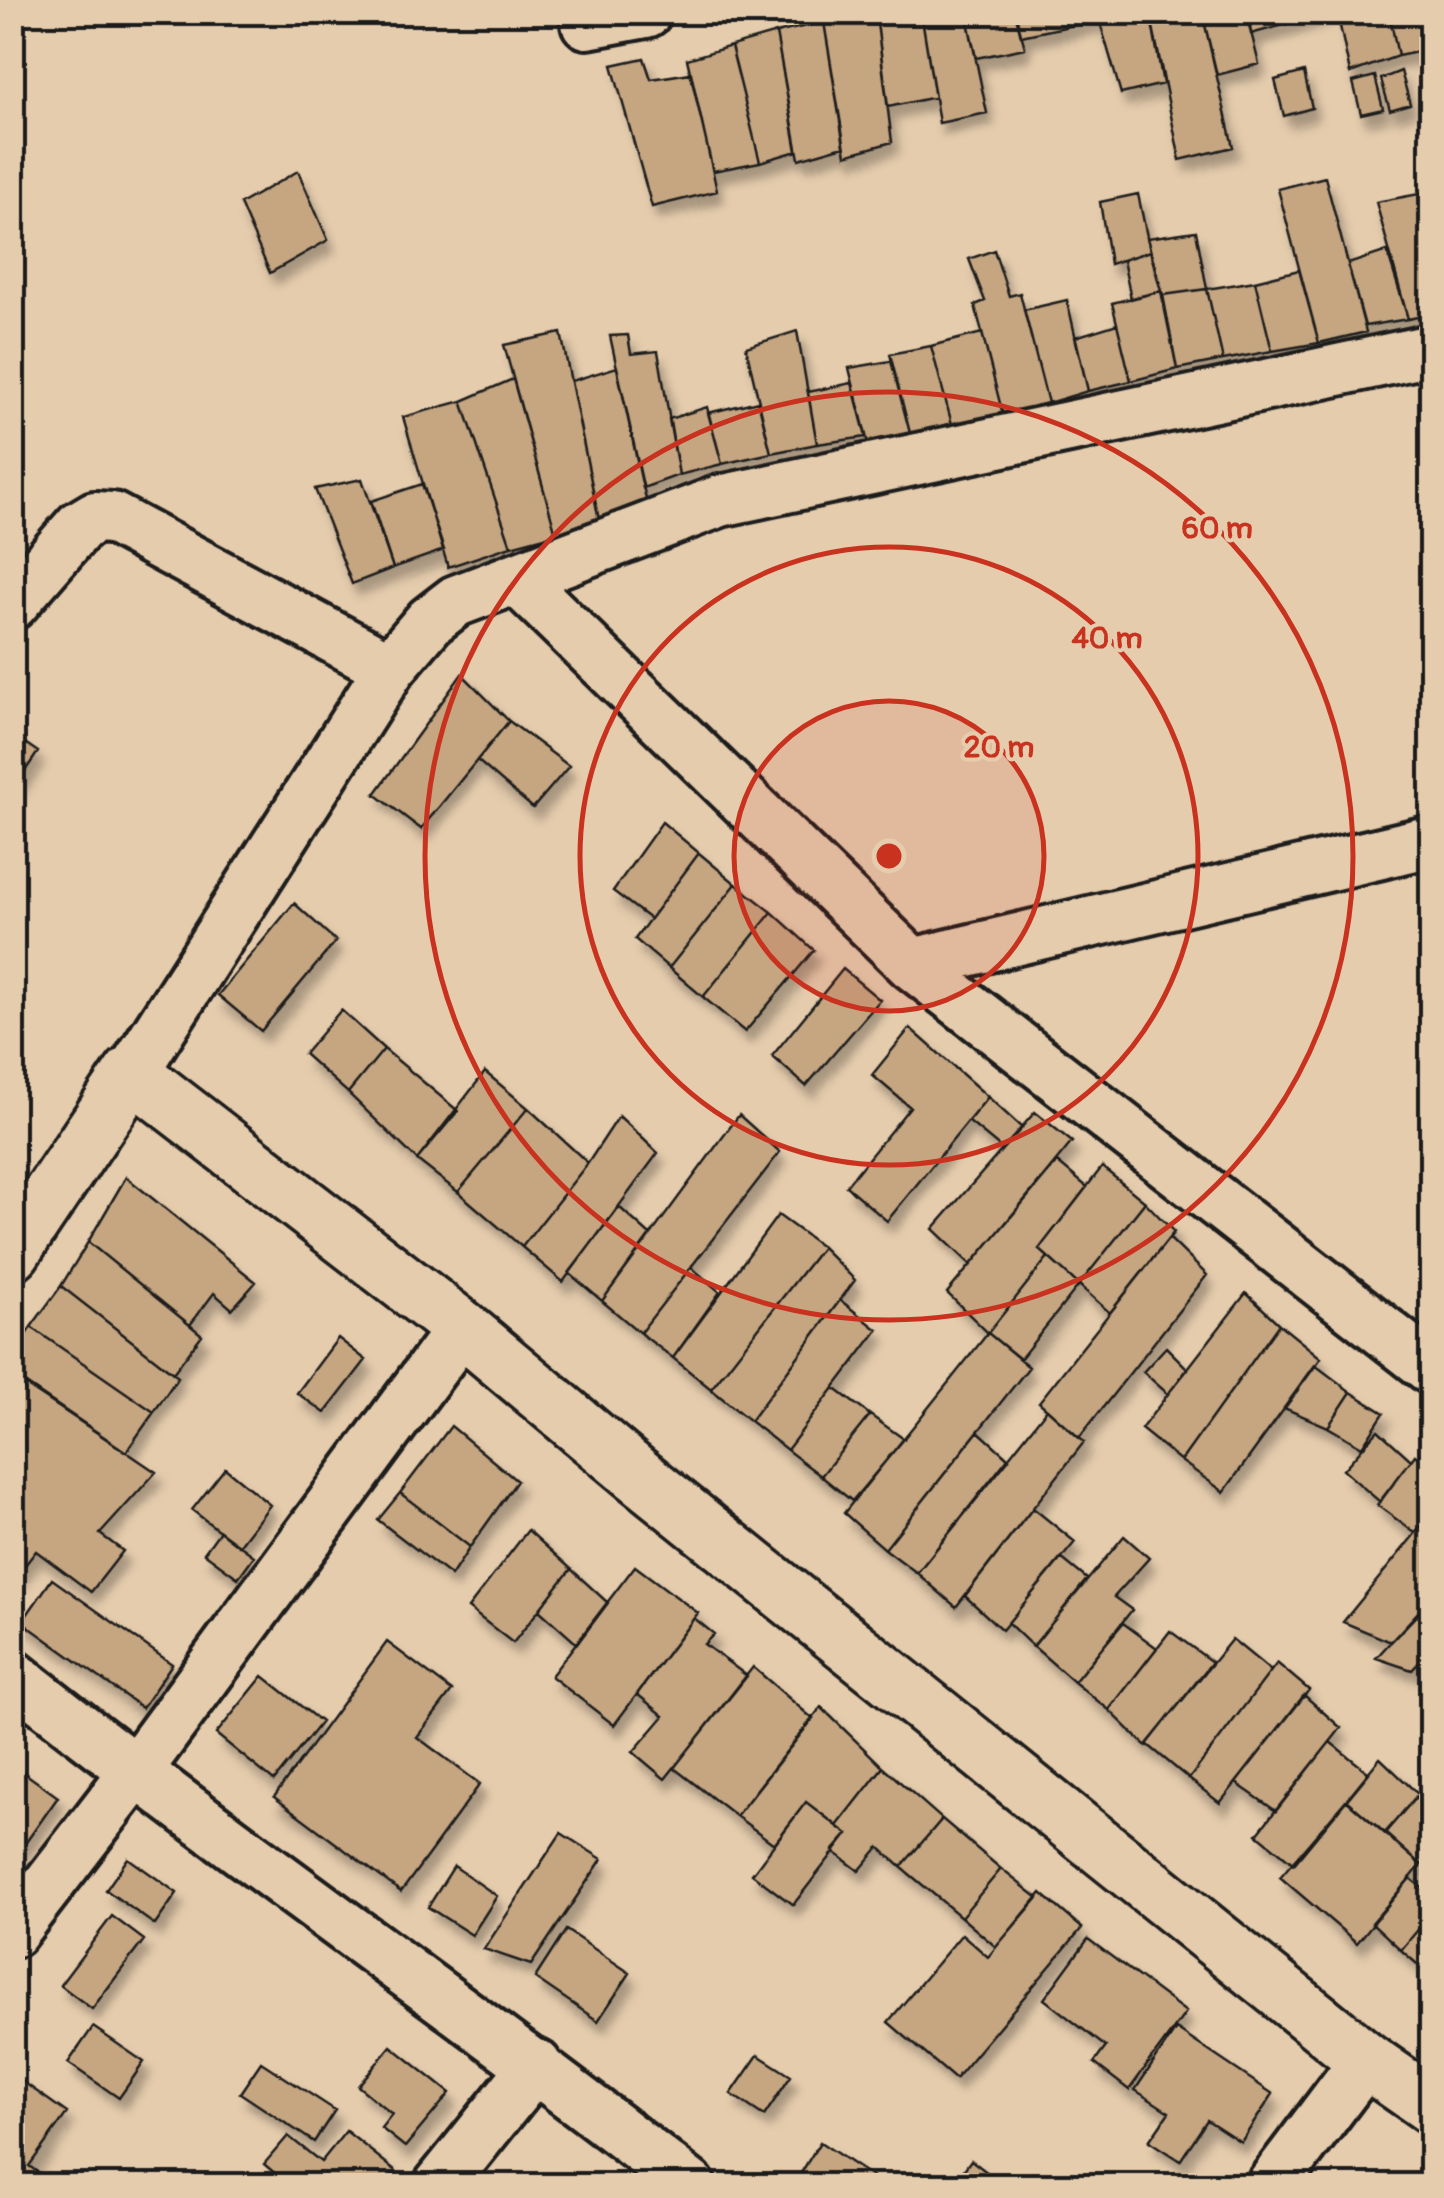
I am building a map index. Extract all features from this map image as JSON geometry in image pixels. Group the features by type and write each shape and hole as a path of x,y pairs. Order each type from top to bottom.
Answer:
{"street":[{"path":"587,23 646,12"},
{"path":"12,1252 390,668 430,621 456,601 720,502 1432,350"},
{"path":"12,604 80,526 95,516 112,518 390,668"},
{"path":"518,579 912,964 1420,1348"},
{"path":"912,964 1432,840"},
{"path":"132,1072 462,1328 634,1473 1366,2060 1432,2106"},
{"path":"12,1932 135,1772 462,1328"},
{"path":"12,1675 135,1772 536,2064 690,2186"},
{"path":"1271,2186 1366,2060"},
{"path":"439,2186 536,2064"}],"building":[{"path":"921,12 935,97 888,107 876,15"},
{"path":"921,12 966,12 987,113 939,123"},
{"path":"966,12 1015,12 1025,48 976,58"},
{"path":"1015,12 1097,12 1099,20 1021,36"},
{"path":"1097,12 1150,12 1163,84 1121,94"},
{"path":"1150,12 1202,12 1233,147 1180,160"},
{"path":"1202,12 1246,12 1259,64 1217,75"},
{"path":"1246,12 1296,12 1298,21 1251,34"},
{"path":"1296,12 1328,12 1298,21"},
{"path":"1337,12 1389,12 1398,56 1350,73"},
{"path":"1389,12 1430,12 1432,49 1398,56"},
{"path":"876,15 892,142 846,155 824,22"},
{"path":"824,22 844,146 799,159 776,33"},
{"path":"776,33 797,151 760,162 731,46"},
{"path":"731,46 760,162 713,171 687,59"},
{"path":"644,58 651,79 691,73 717,191 652,207 612,65"},
{"path":"1401,71 1410,104 1390,110 1381,79"},
{"path":"1304,72 1312,108 1284,116 1275,80"},
{"path":"1375,76 1383,109 1361,114 1353,82"},
{"path":"298,171 328,240 270,273 240,204"},
{"path":"1325,177 1366,332 1319,343 1278,189"},
{"path":"1430,192 1432,314 1408,319 1376,202"},
{"path":"1138,194 1150,251 1110,264 1100,202"},
{"path":"1196,231 1207,289 1163,295 1147,238"},
{"path":"994,250 1009,296 1020,293 1048,403 1003,415 975,305 985,301 969,259"},
{"path":"1150,251 1161,291 1131,299 1123,260"},
{"path":"1387,251 1408,319 1365,326 1348,264"},
{"path":"1299,270 1319,343 1272,351 1255,281"},
{"path":"1255,281 1272,351 1223,360 1207,289"},
{"path":"1207,289 1223,360 1177,369 1163,295"},
{"path":"1161,291 1177,369 1131,381 1112,303"},
{"path":"1067,300 1088,391 1048,403 1024,310"},
{"path":"1117,324 1131,381 1088,391 1075,337"},
{"path":"797,331 817,444 771,453 746,347"},
{"path":"561,333 599,520 556,534 504,345"},
{"path":"982,333 1003,415 953,428 931,346"},
{"path":"628,335 631,354 658,351 679,475 643,488 610,336"},
{"path":"931,346 953,428 911,437 890,354"},
{"path":"891,361 911,437 869,447 849,368"},
{"path":"617,367 647,504 599,520 571,381"},
{"path":"513,379 556,534 511,546 462,401"},
{"path":"852,383 866,437 817,444 808,392"},
{"path":"462,401 511,546 448,567 403,417"},
{"path":"758,401 771,453 722,464 708,413"},
{"path":"707,407 722,464 679,475 669,419"},
{"path":"362,479 393,568 352,584 315,489"},
{"path":"422,484 444,550 393,568 371,501"},
{"path":"462,674 509,721 421,829 375,794"},
{"path":"509,721 569,766 533,808 477,760"},
{"path":"12,734 38,752 12,790"},
{"path":"662,822 699,853 650,919 613,891"},
{"path":"699,853 736,884 669,968 635,939"},
{"path":"736,884 772,912 703,997 669,968"},
{"path":"294,903 336,941 261,1031 218,995"},
{"path":"772,912 814,950 745,1032 703,997"},
{"path":"843,969 880,1000 806,1086 772,1056"},
{"path":"341,1010 384,1049 348,1093 304,1054"},
{"path":"910,1028 988,1097 887,1221 846,1186 910,1107 872,1075"},
{"path":"384,1049 458,1111 417,1160 348,1093"},
{"path":"485,1072 528,1108 458,1192 417,1160"},
{"path":"988,1097 1022,1128 1002,1149 968,1121"},
{"path":"528,1108 588,1163 522,1247 458,1192"},
{"path":"1035,1112 1072,1142 971,1265 933,1229"},
{"path":"739,1115 780,1152 640,1333 602,1301"},
{"path":"619,1116 658,1153 563,1282 522,1247 588,1163"},
{"path":"1057,1162 1087,1187 1039,1249 1048,1257 988,1333 947,1293"},
{"path":"1102,1167 1145,1202 1079,1285 1039,1249"},
{"path":"126,1177 256,1282 232,1309 214,1293 190,1325 88,1242"},
{"path":"1145,1202 1174,1232 1110,1313 1079,1285"},
{"path":"619,1207 650,1235 602,1301 569,1273"},
{"path":"778,1215 822,1247 711,1389 673,1358"},
{"path":"1169,1238 1207,1275 1079,1438 1039,1402"},
{"path":"88,1242 202,1335 173,1373 61,1286"},
{"path":"822,1247 855,1280 750,1421 711,1389"},
{"path":"1048,1257 1079,1285 1020,1359 988,1333"},
{"path":"691,1267 720,1292 673,1358 640,1333"},
{"path":"61,1286 178,1377 154,1412 31,1327"},
{"path":"1246,1293 1279,1324 1181,1461 1141,1429"},
{"path":"840,1300 878,1330 787,1450 750,1421"},
{"path":"1279,1324 1321,1358 1224,1492 1181,1461"},
{"path":"31,1327 154,1412 126,1452 12,1376 12,1356"},
{"path":"988,1333 1029,1367 885,1549 844,1513"},
{"path":"338,1338 366,1360 325,1413 297,1393"},
{"path":"1166,1347 1188,1369 1168,1394 1143,1372"},
{"path":"1315,1365 1351,1392 1328,1427 1284,1408"},
{"path":"26,1384 156,1472 100,1534 123,1551 91,1592 36,1551 12,1582 12,1403"},
{"path":"834,1388 870,1415 821,1476 787,1450"},
{"path":"1351,1392 1384,1413 1362,1447 1328,1427"},
{"path":"1047,1409 1084,1442 956,1607 917,1573"},
{"path":"870,1415 904,1439 852,1501 821,1476"},
{"path":"451,1426 517,1481 470,1547 400,1493"},
{"path":"1378,1430 1411,1460 1380,1502 1343,1470"},
{"path":"978,1431 1009,1459 917,1573 885,1549"},
{"path":"1415,1455 1432,1466 1432,1512 1415,1533 1377,1505"},
{"path":"225,1468 270,1505 239,1546 192,1510"},
{"path":"400,1493 470,1547 451,1576 378,1520"},
{"path":"1033,1508 1075,1542 1002,1630 965,1596"},
{"path":"1428,1518 1432,1520 1432,1599 1391,1642 1343,1622"},
{"path":"528,1530 571,1569 513,1643 468,1608"},
{"path":"220,1531 254,1556 238,1578 204,1553"},
{"path":"1124,1536 1149,1558 1114,1597 1132,1610 1074,1682 1033,1646"},
{"path":"1061,1558 1087,1579 1033,1647 1008,1623"},
{"path":"635,1566 698,1613 614,1725 551,1676"},
{"path":"571,1569 608,1603 577,1644 539,1610"},
{"path":"52,1579 172,1664 142,1708 22,1622"},
{"path":"1430,1599 1432,1648 1412,1670 1376,1658"},
{"path":"694,1618 714,1634 704,1644 747,1676 665,1779 633,1752 664,1716 637,1694"},
{"path":"1123,1623 1157,1648 1109,1710 1074,1682"},
{"path":"1170,1631 1212,1662 1146,1746 1109,1710"},
{"path":"1232,1639 1271,1671 1189,1779 1147,1744"},
{"path":"387,1642 452,1691 417,1737 480,1784 401,1892 274,1797"},
{"path":"1277,1663 1309,1690 1220,1803 1189,1779"},
{"path":"753,1667 813,1719 736,1816 674,1768"},
{"path":"263,1676 321,1722 274,1781 216,1734"},
{"path":"1304,1695 1341,1728 1276,1811 1236,1783"},
{"path":"821,1707 883,1767 837,1826 806,1802 774,1844 736,1816"},
{"path":"1330,1742 1369,1773 1294,1864 1257,1834"},
{"path":"1380,1758 1418,1794 1385,1833 1346,1800"},
{"path":"12,1764 58,1797 12,1862"},
{"path":"883,1767 942,1819 901,1867 879,1847 859,1871 833,1851 848,1834 837,1826"},
{"path":"1423,1789 1432,1797 1432,1852 1421,1865 1385,1833"},
{"path":"1346,1800 1421,1865 1357,1943 1280,1877"},
{"path":"806,1802 848,1834 793,1905 752,1874"},
{"path":"942,1819 1001,1869 961,1917 901,1867"},
{"path":"561,1833 602,1859 531,1965 484,1949"},
{"path":"128,1858 177,1893 155,1925 106,1890"},
{"path":"454,1866 497,1896 472,1935 428,1907"},
{"path":"1001,1869 1038,1898 996,1947 961,1917"},
{"path":"1410,1878 1432,1896 1432,1913 1401,1950 1372,1923"},
{"path":"1041,1893 1082,1928 955,2079 888,2022 962,1934 988,1957"},
{"path":"1432,1913 1432,1975 1431,1976 1401,1950"},
{"path":"112,1916 144,1940 92,2009 60,1985"},
{"path":"566,1930 630,1973 598,2021 535,1978"},
{"path":"1088,1939 1186,2012 1129,2090 1094,2063 1106,2047 1044,1999"},
{"path":"93,2027 144,2062 119,2098 68,2063"},
{"path":"1176,2029 1273,2094 1241,2142 1207,2120 1180,2161 1149,2141 1169,2112 1135,2090"},
{"path":"391,2046 450,2093 405,2147 381,2128 392,2114 358,2086"},
{"path":"758,2055 791,2076 764,2116 731,2094"},
{"path":"261,2062 335,2110 314,2142 240,2093"},
{"path":"12,2074 67,2113 29,2166 57,2186 12,2186"},
{"path":"346,2131 396,2171 384,2186 290,2186 264,2164 288,2136 321,2162"},
{"path":"820,2142 886,2186 793,2186"},
{"path":"971,2160 1005,2186 952,2186"}]}
